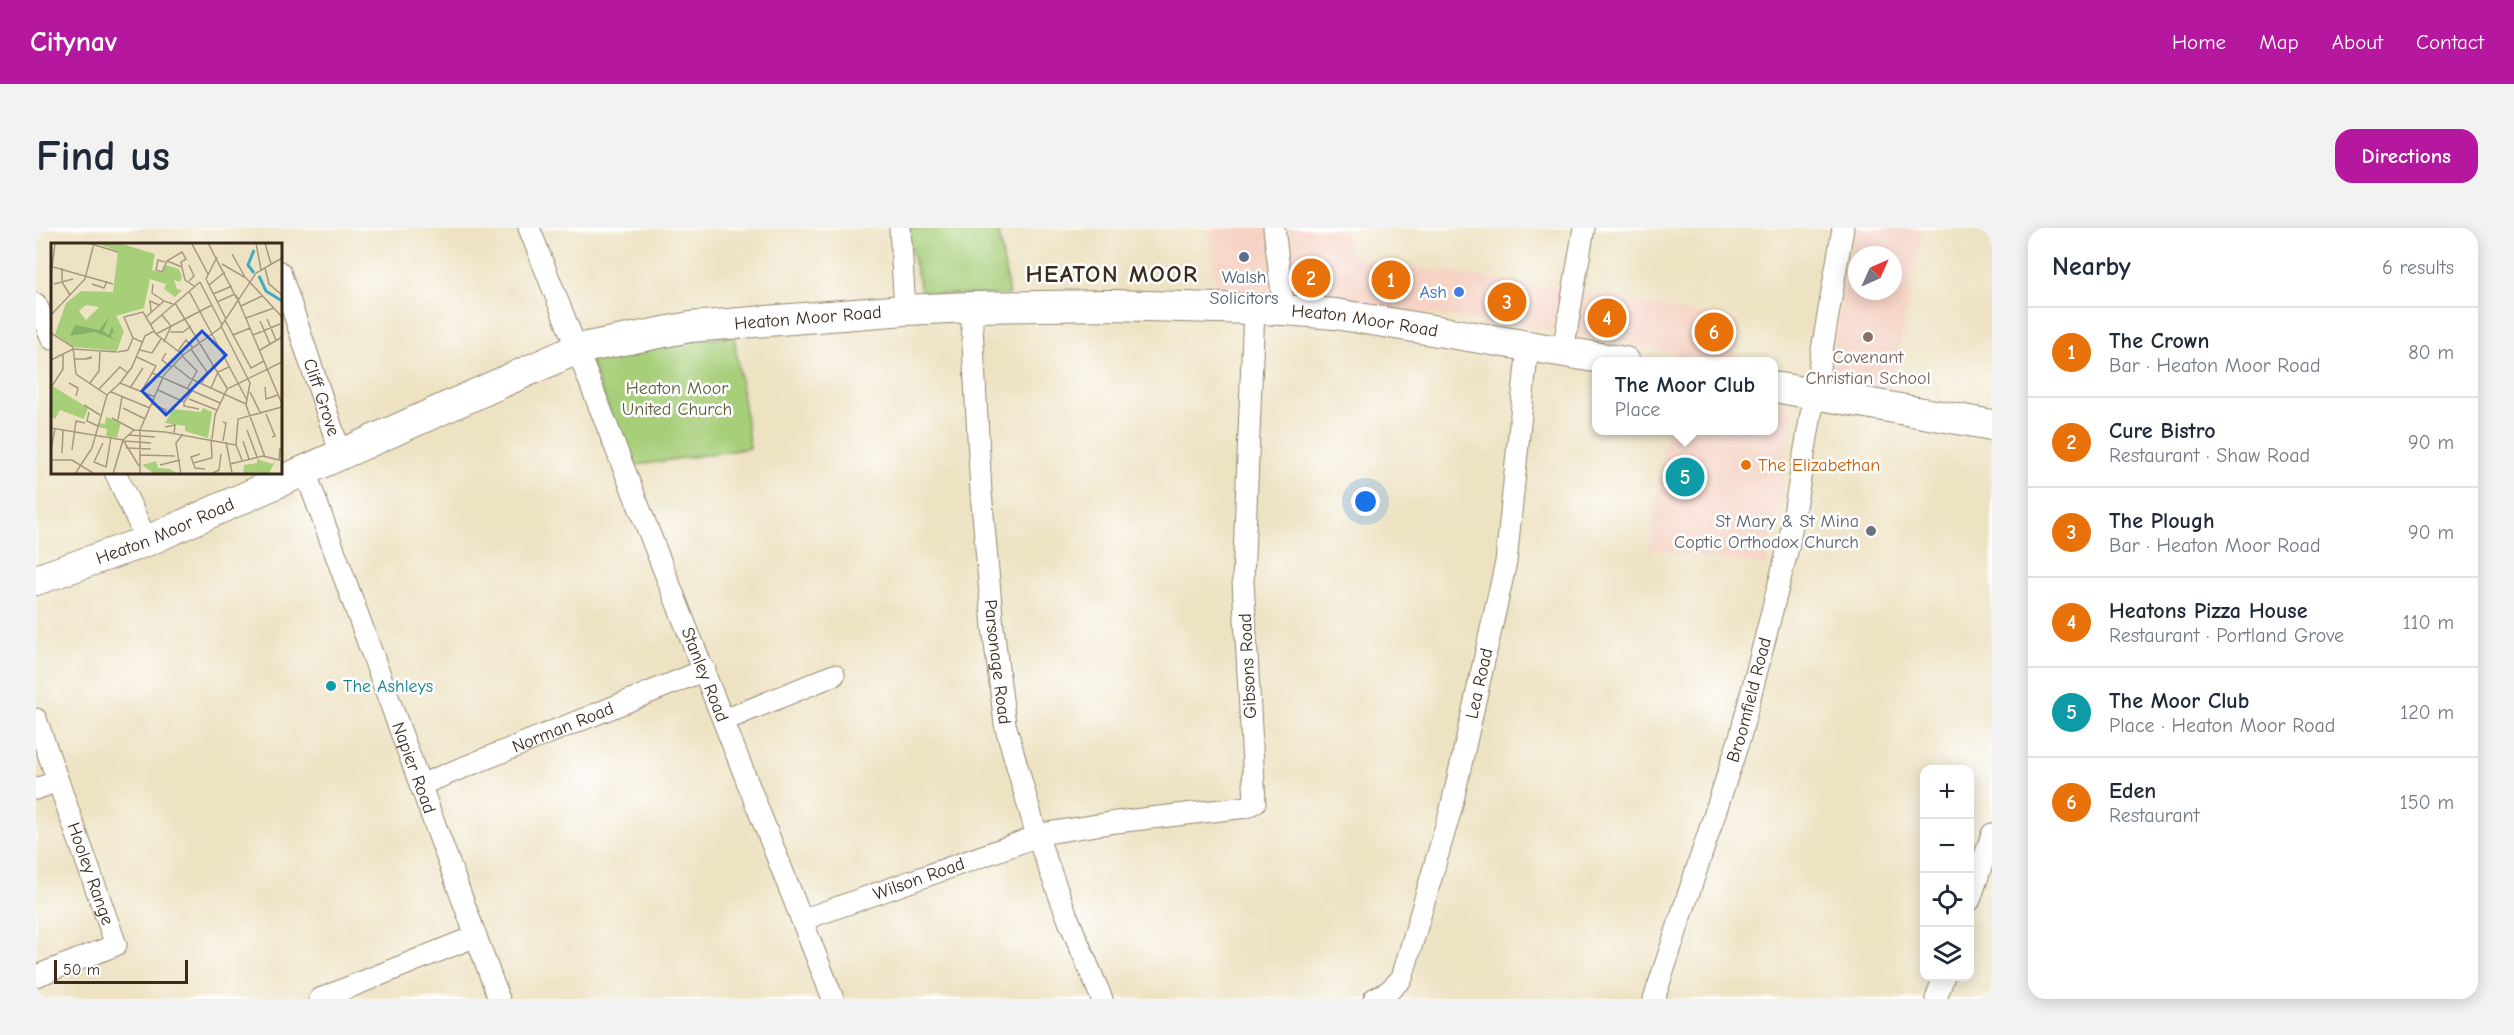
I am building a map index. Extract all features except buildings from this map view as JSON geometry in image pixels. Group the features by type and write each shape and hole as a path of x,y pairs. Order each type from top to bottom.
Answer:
{"main road":[{"name":"Heaton Moor Road","path":"36,580 147,541 577,349 690,327 971,307 1111,305 1254,309 1335,314 1597,357"},
{"path":"1778,388 1992,425"}],"street":[{"name":"Stanley Road","path":"529,228 725,720 833,999"},
{"path":"900,228 905,310"},
{"path":"1274,228 1284,310"},
{"path":"1563,351 1584,228"},
{"name":"Broomfield Road","path":"1654,999 1740,737 1788,548 1843,228"},
{"name":"Cliff Grove","path":"282,278 341,455"},
{"path":"36,304 51,337"},
{"name":"Parsonage Road","path":"971,307 981,492 995,649 1005,724 1038,836 1069,921 1102,999"},
{"name":"Gibsons Road","path":"1038,836 1116,822 1247,807 1255,802 1243,580 1254,309"},
{"name":"Lea Road","path":"1374,999 1389,991 1402,978 1451,809 1506,562 1528,345"},
{"name":"Napier Road","path":"305,471 499,999"},
{"path":"116,474 147,541"},
{"name":"Norman Road","path":"420,785 705,670"},
{"path":"725,720 834,675"},
{"name":"Hooley Range","path":"36,719 116,945 36,976"},
{"path":"36,789 58,781"},
{"path":"1974,888 1992,834"},
{"name":"Wilson Road","path":"802,920 1038,836"},
{"path":"320,999 476,936"},
{"path":"1936,999 1942,981"}],"shaded area":[{"path":"1208,228 1344,228 1350,257 1739,320 1734,357 1696,357 1557,331 1317,299 1245,292 1216,294"},
{"name":"Covenant Christian School","path":"1855,228 1922,230 1890,395 1826,383 1848,265 1848,300 1902,300 1902,246 1852,246"},
{"path":"1778,406 1795,409 1767,566 1649,549 1665,435 1778,435"}],"green space":[{"path":"906,228 998,228 1009,295 922,294"},
{"name":"Heaton Moor United Church","path":"734,336 750,448 630,466 587,352"}],"place":[{"name":"Walsh Solicitors","path":"1244,257"},
{"name":"Cure Bistro","path":"1311,278"},
{"name":"The Crown","path":"1391,280"},
{"name":"Ash","path":"1459,292"},
{"name":"The Plough","path":"1507,302"},
{"name":"Heatons Pizza House","path":"1607,318"},
{"name":"Eden","path":"1714,332"},
{"name":"Covenant Christian School","path":"1868,337"},
{"name":"The Elizabethan","path":"1746,465"},
{"name":"The Moor Club","path":"1685,477"},
{"name":"St Mary & St Mina Coptic Orthodox Church","path":"1871,531"},
{"name":"The Ashleys","path":"331,686"}],"district":[{"name":"HEATON MOOR","path":"1112,274"}]}
